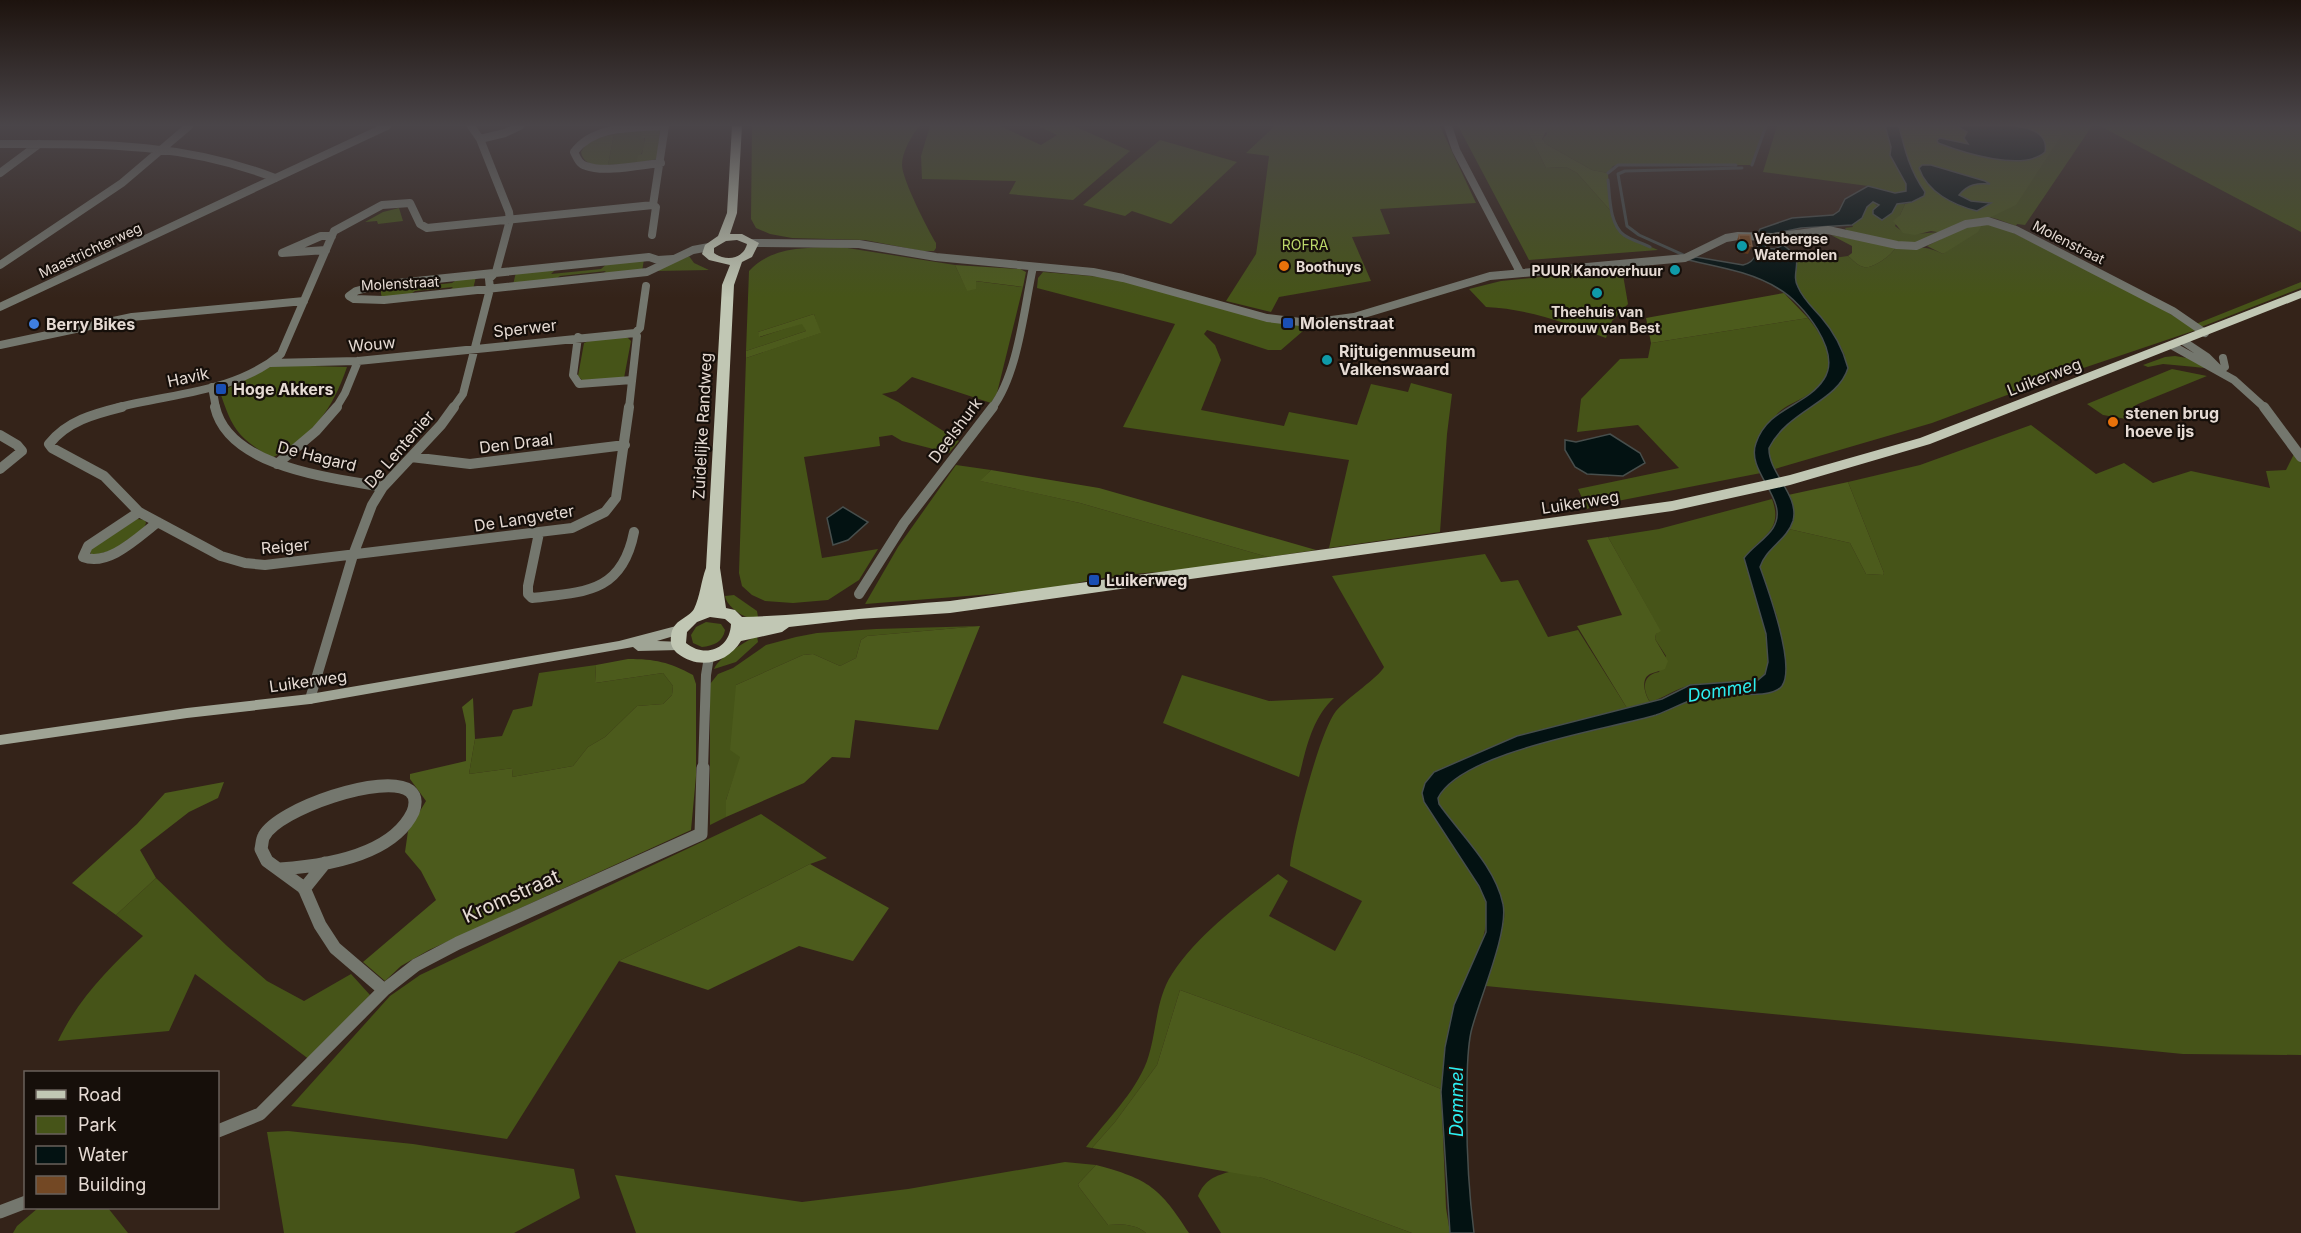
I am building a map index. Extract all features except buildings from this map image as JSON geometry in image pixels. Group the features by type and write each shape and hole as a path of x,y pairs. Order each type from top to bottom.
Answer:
{"main road":[{"path":"723,238 738,236 750,240 752,247 737,260 722,262 709,250 723,238 732,213 734,184"},
{"path":"732,213 738,236"},
{"name":"Zuidelijke Randweg","path":"719,611 713,568 728,285 737,260"},
{"name":"Zuidelijke Randweg","path":"722,262 725,281 728,285"},
{"name":"Luikerweg","path":"738,630 761,633 798,621 859,613 950,608 1319,557 1672,506 1758,488 1925,441 2301,294"},
{"name":"Zuidelijke Randweg","path":"700,613 713,568"},
{"path":"719,611 734,617 738,630 727,649 709,657 690,655 679,638 684,623 700,613 719,611"}],"street":[{"path":"0,265 93,205 121,184"},
{"name":"Maastrichterweg","path":"0,307 263,184"},
{"path":"496,184 510,220 496,272"},
{"path":"326,249 282,253 321,236 332,236 339,227 374,209 399,202 413,205 423,227 653,205 656,203 658,184"},
{"path":"1474,184 1520,272"},
{"path":"652,235 656,207 653,205"},
{"name":"Molenstraat","path":"752,247 859,244 936,256 1113,276 1267,318 1309,323 1354,317 1470,280 1520,272 1688,257 1726,238 1828,230 1896,245 1916,246 1966,224 1988,221 2016,231 2173,310 2205,333"},
{"name":"Havik","path":"49,444 56,434 98,412 234,382 270,363 281,354 332,236"},
{"name":"Molenstraat","path":"677,257 647,272 373,301 354,299 349,296 356,291 378,285 649,257 653,259 677,257 709,250"},
{"path":"653,259 655,263 653,270"},
{"name":"Deelshurk","path":"859,594 904,523 999,399 1010,375 1033,267"},
{"name":"De Lentenier","path":"310,699 353,555 372,505 383,487 441,425 463,394 490,290 499,283 500,278 496,272"},
{"name":"De Langveter","path":"353,555 572,528 605,512 616,498 625,445 637,336 635,333 640,328 646,286"},
{"path":"0,345 132,317 304,301"},
{"name":"Sperwer","path":"475,348 635,333"},
{"name":"Sperwer","path":"578,338 573,375 579,384 632,380"},
{"path":"2178,344 2251,394 2269,412 2297,448 2301,457"},
{"name":"Wouw","path":"270,363 358,361 475,348"},
{"path":"2218,370 2225,367 2223,358"},
{"path":"277,464 299,447 340,406 352,383 358,361"},
{"name":"De Hagard","path":"212,387 219,419 238,443 277,464 383,487"},
{"path":"0,435 17,445 22,451 0,469"},
{"name":"Reiger","path":"49,444 52,448 105,476 139,512 220,556 245,563 265,565 353,555"},
{"name":"Den Draal","path":"411,457 470,464 625,445"},
{"path":"139,512 88,546 83,557 96,561 108,557 158,522"},
{"path":"539,533 528,586 528,594 532,598 583,591 607,584 622,571 628,558 634,532"},
{"name":"Luikerweg","path":"0,740 187,713 310,699 619,646 679,638"},
{"name":"Kromstraat","path":"219,1131 260,1114 384,990 416,964 700,834 706,675 709,657"},
{"path":"280,869 324,863 362,853 392,836 405,825 414,812 415,801 412,795 396,786 363,789 320,801 278,820 270,827 261,844 261,850 267,861 304,889 323,931 351,965 384,990"},
{"path":"304,889 324,863"},
{"path":"0,1212 24,1203"}],"green space":[{"path":"751,184 908,184 936,243 936,248 934,251 922,251 865,240 792,238 770,234 756,228 751,219"},
{"path":"1015,184 1092,184 1073,200 1009,194"},
{"path":"1108,184 1214,184 1171,224 1132,211 1125,216 1083,205"},
{"name":"ROFRA","path":"1265,184 1467,184 1476,203 1380,209 1390,234 1352,237 1371,281 1279,297 1271,312 1226,301 1256,254"},
{"path":"1488,184 1586,184 1610,210 1622,234 1658,250 1529,260"},
{"path":"1586,184 1609,184 1610,210"},
{"path":"1850,184 2053,184 2025,225 2017,224 2016,226 1997,219 1868,186"},
{"path":"1915,184 1933,184 1934,190 1972,210 1990,202 1971,201 1959,195 1972,185 2030,184 2016,205 1987,219 1943,233 1931,231 1915,235 1903,233 1893,221 1900,215 1905,204 1912,202"},
{"path":"2209,184 2301,184 2301,232"},
{"path":"1873,202 1887,215 1892,213 1897,204 1905,204 1895,226 1907,233 1943,233 1910,245 1847,231 1845,228 1853,227 1852,225"},
{"path":"399,208 403,221 378,224 377,221 365,222 383,212"},
{"path":"1983,223 1999,226 2138,294 2196,330 2042,382 1932,423 1775,469 1769,453 1771,441 1807,406 1845,356 1834,336 1807,302 1796,283 1796,255 1819,260 1848,256 1860,265 1868,267 1882,261 1896,247 1925,248 1943,254"},
{"path":"1983,223 1978,232 1943,254 1927,246 1967,226"},
{"path":"1831,235 1896,247 1882,261 1864,267 1848,256 1852,253 1852,246"},
{"path":"841,247 955,265 967,290 975,281 1023,287 997,393 991,403 912,377 896,391 882,394 959,441 949,453 902,441 892,435 879,437 880,446 804,457 822,558 878,549 859,580 828,600 793,603 765,601 752,595 742,586 739,573 746,358 820,333 814,314 758,332 760,337 803,323 806,331 746,351 749,271 769,256 780,252 804,248"},
{"path":"689,256 694,263 709,270 655,271"},
{"path":"644,259 642,272 600,276 606,271 560,276 553,281 513,285 516,272 557,268 551,274 601,269 608,263"},
{"path":"955,265 1020,269 1026,272 1023,287 976,281 976,289 967,291"},
{"path":"1622,269 1628,304 1612,321 1606,338 1532,314 1486,307 1469,289 1501,281"},
{"path":"1043,272 1114,278 1300,325 1303,331 1281,350 1268,350 1207,330 1204,334 1215,345 1221,360 1201,410 1284,426 1289,412 1357,425 1371,384 1408,392 1411,383 1452,394 1440,532 1329,548 1349,460 1123,427 1175,324 1037,288 1038,278"},
{"path":"476,277 473,289 449,291 453,287 415,291 408,296 382,297 381,294 381,291 392,285 419,282 414,287 452,283 458,279"},
{"path":"2301,282 2301,288 2201,327 2196,324"},
{"path":"1784,293 1808,318 1651,343 1646,318"},
{"path":"814,314 821,333 746,358 746,351 806,331 802,324 759,337 758,332"},
{"path":"1808,318 1827,349 1828,369 1825,378 1817,387 1784,408 1776,416 1756,464 1761,473 1597,505 1587,509 1578,489 1679,468 1638,425 1577,432 1581,399 1620,359 1648,358 1651,343"},
{"path":"627,337 631,341 624,378 584,382 578,376 584,343 591,340"},
{"path":"2165,357 2187,358 2206,368 2163,364 2148,367 2143,365"},
{"path":"274,365 347,367 335,397 310,431 272,458 238,432 220,392"},
{"path":"2172,369 2207,376 2138,404 2130,409 2132,420 2103,415 2087,404"},
{"path":"2031,425 2096,474 2124,463 2153,483 2191,471 2270,488 2266,471 2286,470 2294,454 2301,462 2301,1055 2183,1054 1486,986 1504,919 1503,905 1499,890 1481,858 1439,804 1438,799 1452,782 1475,768 1504,755 1571,735 1655,715 1699,697 1722,693 1774,692 1785,678 1777,616 1760,567 1767,553 1789,529 1850,543 1866,574 1883,575 1848,482 1920,465"},
{"path":"956,465 991,470 981,481 1080,503 1268,557 1210,567 1107,577 1057,589 865,604 898,547"},
{"path":"991,470 1099,488 1316,550 1268,557 1080,503 980,481"},
{"path":"1848,482 1883,575 1866,574 1850,543 1789,529 1794,511 1788,495"},
{"path":"1772,499 1775,510 1773,526 1744,558 1767,643 1768,660 1765,673 1757,680 1750,682 1687,686 1650,702 1645,683 1649,676 1659,672 1666,656 1655,639 1660,630 1608,537 1659,529"},
{"path":"137,519 145,520 144,528 113,550 91,556 90,550"},
{"path":"1608,537 1661,631 1656,634 1655,639 1668,661 1665,669 1650,674 1645,680 1645,691 1650,702 1627,708 1577,626 1622,615 1587,540"},
{"path":"1485,554 1501,582 1518,580 1548,637 1578,630 1627,708 1517,736 1434,772 1424,802 1477,884 1486,904 1487,917 1482,943 1455,1003 1449,1024 1441,1089 1358,1055 1180,990 1157,1065 1115,1122 1092,1148 1086,1147 1128,1095 1142,1073 1166,984 1183,959 1207,932 1278,874 1288,881 1269,916 1335,951 1362,901 1290,866 1308,786 1329,723 1336,711 1384,667 1332,576"},
{"path":"734,595 757,611 758,617 747,617 733,609 725,596"},
{"path":"706,622 721,624 725,630 717,643 702,647 693,643 691,635 696,627"},
{"path":"980,626 867,636 861,640 856,658 840,666 813,654 803,655 736,685 741,757 726,800 726,817 710,825 710,684 718,674 733,668 766,645 817,633"},
{"path":"980,626 938,730 855,720 850,758 832,757 804,783 726,817 726,800 740,757 730,750 736,685 803,655 813,654 840,666 856,658 861,640 867,636"},
{"path":"757,636 758,642 736,662 714,669 740,645"},
{"path":"628,659 662,662 693,675 696,684 696,776 691,830 429,950 401,966 385,981 363,962 436,900 421,871 405,852 408,831 426,801 410,779 410,774 466,761 466,725 462,707 473,698 475,739 469,774 513,768 512,777 573,766 588,747 605,737 637,706 663,704 672,695 673,686 663,673 595,683 596,665"},
{"path":"596,665 595,683 663,673 673,686 672,695 663,704 637,706 605,737 588,747 573,766 512,777 513,768 469,774 475,739 502,736 513,710 532,706 539,673"},
{"path":"1182,675 1269,701 1334,698 1315,724 1299,777 1163,723"},
{"path":"224,782 218,798 189,812 140,850 156,878 116,915 72,883 137,824 165,793"},
{"path":"761,814 827,858 810,864 619,961 507,1139 291,1106 390,996 420,975"},
{"path":"810,864 889,908 853,961 799,946 708,990 619,961"},
{"path":"156,878 267,981 304,1001 351,974 370,995 310,1060 195,974 169,1031 58,1041 85,997 143,936 116,915"},
{"path":"1180,990 1358,1055 1441,1089 1446,1208 1450,1233 1412,1233 1263,1178 1092,1148 1115,1122 1157,1065"},
{"path":"288,1131 413,1144 574,1169 580,1198 514,1233 284,1233 267,1132"},
{"path":"1065,1162 1096,1165 1078,1184 1108,1225 1133,1226 1146,1233 636,1233 615,1175 802,1202 908,1189"},
{"path":"1096,1165 1129,1175 1152,1187 1170,1205 1189,1233 1146,1233 1133,1226 1108,1225 1078,1184"},
{"path":"1232,1171 1263,1178 1412,1233 1221,1233 1198,1196 1211,1179"},
{"path":"37,1209 109,1209 128,1233 13,1233 17,1226"}],"water":[{"name":"Dommel","path":"1906,184 1920,184 1925,192 1924,196 1912,202 1897,204 1892,213 1882,220 1873,214 1873,210 1879,205 1873,202 1867,207 1862,218 1852,225 1801,228 1768,235 1764,241 1766,248 1775,249 1783,245 1796,255 1798,287 1834,335 1848,368 1843,380 1834,390 1788,424 1769,448 1773,466 1788,493 1794,511 1790,528 1767,554 1760,567 1783,645 1786,662 1782,686 1769,693 1707,695 1656,715 1537,744 1475,767 1452,782 1438,798 1439,804 1493,877 1503,904 1504,916 1502,932 1471,1032 1468,1054 1467,1145 1474,1233 1450,1233 1441,1092 1445,1047 1454,1005 1486,932 1486,902 1479,886 1424,802 1422,793 1425,783 1434,772 1517,736 1662,699 1690,685 1758,680 1765,674 1768,662 1766,634 1744,558 1770,532 1777,517 1773,496 1757,465 1754,454 1756,443 1769,422 1807,396 1824,379 1828,368 1828,356 1824,342 1809,317 1799,305 1779,289 1747,274 1688,260 1696,257 1743,265 1751,261 1756,254 1757,235 1760,229 1792,218 1833,215 1839,211 1845,199 1868,186 1895,193 1906,191"},
{"path":"1928,184 1989,184 1973,185 1959,195 1971,201 1991,203 1977,211 1950,201"},
{"path":"1610,434 1640,453 1645,463 1623,476 1587,474 1575,467 1565,450 1565,440 1576,442"},
{"path":"843,507 868,522 848,540 833,545 827,518"}],"waterway":[{"path":"1608,184 1615,224 1627,237 1650,247"},
{"path":"1620,184 1627,226 1639,235 1686,256"}],"place":[{"name":"Venbergse Watermolen","path":"1742,246"},
{"name":"Boothuys","path":"1284,266"},
{"name":"PUUR Kanoverhuur","path":"1675,270"},
{"name":"Theehuis van mevrouw van Best","path":"1597,293"},
{"name":"Molenstraat","path":"1288,323"},
{"name":"Berry Bikes","path":"34,324"},
{"name":"Rijtuigenmuseum Valkenswaard","path":"1327,360"},
{"name":"Hoge Akkers","path":"221,389"},
{"name":"stenen brug hoeve ijs","path":"2113,422"},
{"name":"Luikerweg","path":"1094,580"}]}
